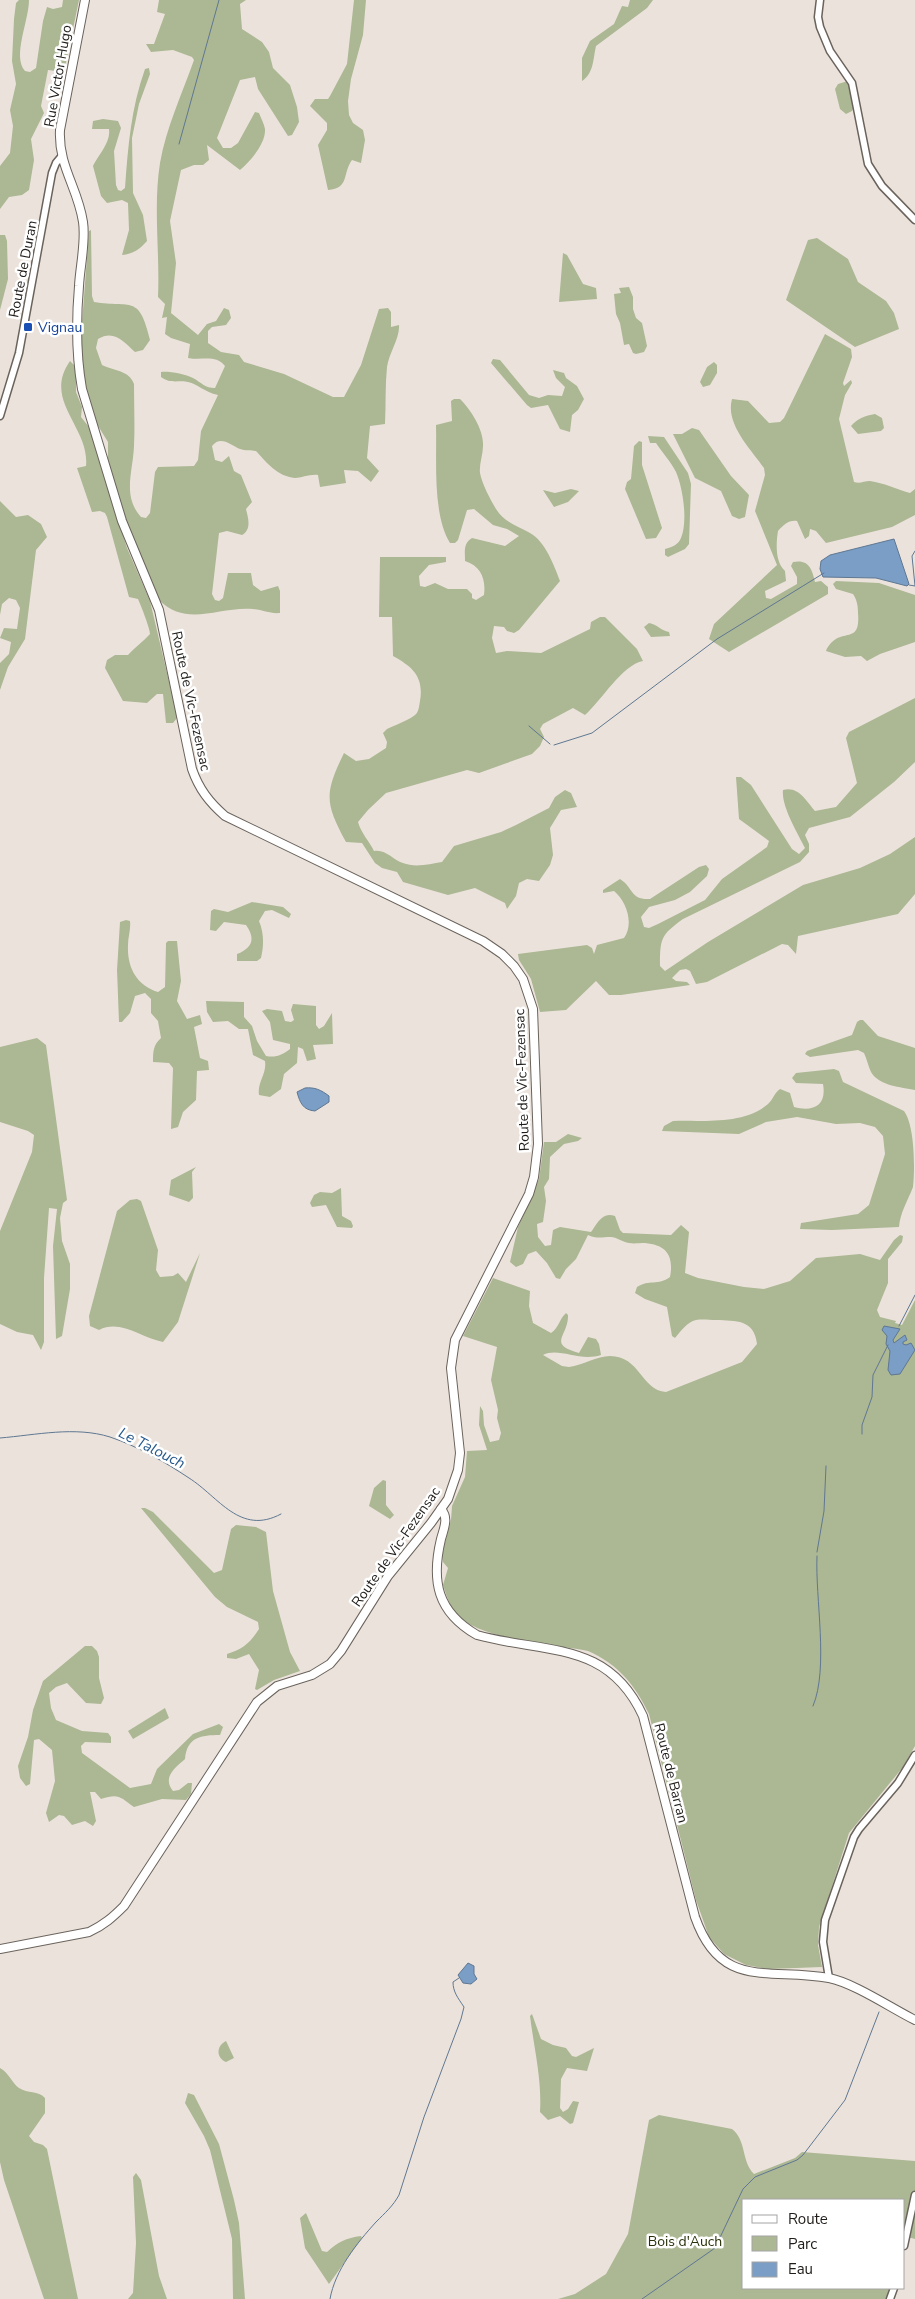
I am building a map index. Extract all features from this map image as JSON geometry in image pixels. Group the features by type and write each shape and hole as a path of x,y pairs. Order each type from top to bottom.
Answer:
{"main road":[{"name":"Rue Victor Hugo","path":"61,158 60,130 85,0"},
{"name":"Route de Vic-Fezensac","path":"0,1949 89,1932 113,1917 124,1906 257,1702 277,1686 312,1676 330,1664 341,1651 395,1566 441,1509 454,1484 460,1452 451,1368 455,1340 529,1194 534,1177 538,1144 534,1016 529,994 514,966 502,954 483,941 242,826 213,806 198,786 192,769 159,610 122,521 82,389 78,365 77,329 83,222 61,158"},
{"name":"Route de Barran","path":"441,1509 446,1518 437,1558 437,1580 444,1605 463,1627 477,1635 590,1659 612,1671 631,1692 644,1716 695,1917 707,1944 716,1955 729,1964 760,1974 829,1978 915,2020"}],"street":[{"path":"820,0 818,17 830,51 852,83 868,164 882,186 915,220"},
{"name":"Route de Duran","path":"0,416 19,353 52,173 56,163 61,158"},
{"path":"829,1978 823,1942 825,1920 854,1837 859,1828 898,1783 915,1754"},
{"path":"905,2241 915,2195"}],"green space":[{"path":"19,0 29,0 20,57 21,65 25,71 30,72 36,68 47,7 53,9 62,7 63,0 79,0 64,72 48,70 41,106 44,113 31,139 34,160 29,190 22,195 9,197 0,209 0,166 10,153 13,126 10,110 16,84 12,61 14,19 16,3"},
{"path":"159,0 246,0 240,4 242,29 262,42 269,52 273,68 290,85 297,107 299,122 292,135 288,136 258,89 255,77 240,80 217,138 223,148 231,148 238,143 255,112 259,113 265,127 265,134 253,157 240,170 207,145 209,160 203,165 194,165 181,170 170,221 176,263 171,313 198,335 207,324 216,321 224,308 229,310 231,318 226,325 212,327 208,331 208,343 221,352 239,355 244,362 284,374 333,397 344,397 361,365 379,309 388,308 391,312 391,327 399,325 398,335 387,367 385,424 370,426 367,458 379,471 371,482 358,471 344,470 346,483 320,487 318,475 295,478 283,475 256,451 242,450 222,441 212,446 215,460 222,462 229,456 234,471 241,475 252,502 246,509 248,527 245,533 242,535 227,531 219,533 212,594 215,600 219,601 223,598 228,573 251,573 253,585 261,591 278,586 280,591 280,613 240,609 204,614 181,613 159,600 126,520 108,466 108,442 95,421 85,383 81,336 89,231 91,230 92,296 94,302 126,305 137,309 146,325 150,340 143,350 135,352 118,338 109,335 98,339 96,348 102,365 125,373 132,379 134,384 134,438 130,492 135,509 141,517 146,518 150,513 155,472 158,467 194,466 198,460 201,431 218,395 192,383 167,380 161,377 161,372 186,375 206,386 215,388 225,366 213,359 188,358 190,344 165,334 167,317 162,318 165,304 158,297 157,196 160,163 170,124 194,60 192,57 173,50 151,52 146,44 154,44 165,14 157,12"},
{"path":"354,0 366,0 363,35 351,79 348,101 349,115 353,123 363,130 365,140 361,163 352,160 343,183 335,189 328,190 318,145 327,130 327,123 310,106 315,99 328,99 347,64"},
{"path":"630,0 653,0 647,8 596,46 591,70 582,81 582,58 590,41 614,24 622,6 628,7"},
{"path":"149,68 150,74 139,104 132,138 133,193 143,215 147,241 136,251 122,255 129,230 128,203 122,200 107,203 101,196 93,166 108,139 109,129 92,129 93,121 103,119 118,121 121,128 114,151 116,185 118,190 121,191 125,188 136,98 145,69"},
{"path":"848,81 854,107 852,111 846,114 840,109 835,89 838,84"},
{"path":"0,235 5,235 7,241 8,279 0,310"},
{"path":"817,238 848,259 858,282 886,301 894,313 899,329 855,347 786,300 808,240"},
{"path":"563,253 567,255 583,284 596,288 597,299 559,302"},
{"path":"629,287 633,297 633,309 636,318 642,323 647,346 644,352 636,354 633,353 629,344 624,345 620,323 616,314 614,294 621,293 619,288"},
{"path":"825,334 851,349 852,357 843,383 844,386 851,380 852,383 845,395 839,419 854,482 870,481 910,493 915,489 915,515 892,527 826,543 816,531 810,529 809,536 805,539 797,521 786,523 778,531 777,547 779,563 785,571 786,581 765,591 766,598 771,599 797,584 797,577 791,566 793,562 798,561 809,566 815,582 821,581 828,587 828,594 729,652 709,639 714,624 777,565 755,511 765,475 764,468 736,427 732,418 732,399 748,401 769,423 780,422 784,418"},
{"path":"493,359 500,360 529,395 539,398 548,395 562,396 565,387 556,378 553,370 564,373 566,378 577,386 584,399 578,410 572,415 570,432 560,429 548,405 531,408 527,405 491,363"},
{"path":"70,361 76,367 76,392 82,407 81,417 89,427 127,548 150,601 175,707 177,718 173,723 166,723 163,694 157,694 147,703 123,701 105,668 107,660 115,655 128,655 150,634 138,599 129,597 107,517 105,513 100,511 92,512 77,468 86,466 85,452 64,402 61,389 63,375"},
{"path":"714,362 717,365 717,373 710,385 703,387 700,382 707,367"},
{"path":"460,399 472,414 479,427 483,440 480,473 484,487 499,514 507,521 530,533 540,542 548,554 560,581 519,630 514,633 507,631 504,627 494,626 492,638 496,653 507,651 541,653 590,629 591,622 600,617 605,617 637,649 643,661 627,669 585,715 573,708 543,724 540,729 544,737 540,746 532,754 479,773 467,770 386,793 358,822 374,851 386,853 399,862 428,865 442,862 454,846 501,832 549,808 555,797 565,790 571,793 577,807 561,810 550,828 553,855 550,865 539,881 527,879 519,883 516,896 507,909 505,903 475,888 448,895 403,882 397,872 382,868 375,863 362,843 346,842 331,808 330,789 344,753 356,761 369,759 386,748 387,742 383,733 387,729 415,715 419,707 421,693 416,674 406,664 393,656 392,617 379,617 380,557 446,557 446,562 429,565 419,576 420,586 425,587 435,583 448,589 467,589 472,594 472,598 476,600 484,595 484,584 479,570 465,561 467,542 472,538 505,546 519,536 507,529 493,525 474,509 467,510 458,540 455,543 450,543 444,531 438,502 436,425 452,421 451,401"},
{"path":"875,414 882,418 884,428 881,431 858,434 851,426 862,418"},
{"path":"692,428 699,430 731,476 749,495 745,517 739,519 732,516 721,491 695,478 673,434 682,434"},
{"path":"648,436 664,437 688,473 691,484 689,544 685,549 668,557 665,555 665,549 678,542 683,531 683,495 674,468 656,443 650,443"},
{"path":"639,441 642,442 642,465 662,528 656,538 646,539 625,489 627,482 631,479 634,446"},
{"path":"571,489 579,491 568,502 554,507 543,490 555,493"},
{"path":"0,501 16,517 28,515 41,524 47,537 36,550 25,639 8,667 0,690 0,663 9,654 11,642 0,638 4,628 17,629 20,608 16,600 9,598 2,604 0,615"},
{"path":"836,581 879,583 915,595 915,642 880,654 867,661 861,656 845,657 826,651 831,643 837,639 853,633 858,624 857,605 853,594 836,589 833,584"},
{"path":"649,623 669,632 670,636 651,637 644,627"},
{"path":"915,698 915,762 894,782 850,817 809,828 805,835 809,844 809,852 800,862 676,924 666,934 661,943 660,966 665,971 708,942 803,885 860,868 890,854 915,837 915,894 898,914 798,936 796,954 788,945 782,944 707,982 696,984 690,971 686,969 680,970 672,978 676,981 687,982 690,985 609,995 596,981 566,1010 540,1012 531,979 519,960 518,954 587,945 592,948 594,954 597,945 624,938 629,920 626,907 614,891 603,893 603,890 620,879 639,898 650,899 699,867 706,865 709,869 707,876 690,892 675,900 649,907 641,917 644,927 649,928 705,900 722,879 767,847 769,841 739,819 736,777 741,777 751,785 792,849 799,854 805,848 787,812 783,790 789,789 798,792 815,811 836,807 857,783 846,738 849,732"},
{"path":"252,902 283,907 291,914 289,918 272,910 265,911 259,921 263,939 261,958 257,961 237,961 237,954 246,949 251,942 249,930 246,925 224,922 216,931 210,930 211,911 214,909 228,912"},
{"path":"130,921 128,953 131,968 139,980 150,989 158,992 165,987 166,943 168,941 177,941 181,981 177,1001 187,1019 200,1015 202,1024 194,1027 200,1058 208,1061 209,1070 197,1071 196,1100 183,1112 178,1127 171,1129 173,1068 169,1063 153,1062 156,1043 161,1038 158,1021 151,1013 151,999 145,993 135,996 130,1013 122,1022 119,1022 117,970 120,922"},
{"path":"206,1001 244,1002 244,1017 252,1026 257,1041 266,1056 273,1057 282,1054 290,1049 290,1044 273,1040 270,1022 262,1011 267,1009 282,1011 285,1021 291,1022 294,1020 291,1010 293,1004 316,1006 316,1025 319,1029 324,1026 332,1013 333,1044 313,1045 316,1059 307,1061 303,1049 298,1047 297,1063 284,1074 281,1089 270,1097 259,1095 259,1086 265,1070 265,1061 253,1055 248,1029 239,1029 228,1021 213,1022 207,1012"},
{"path":"863,1020 878,1036 915,1048 915,1090 891,1085 879,1080 871,1072 864,1053 858,1050 810,1057 805,1054 807,1051 852,1035 857,1022"},
{"path":"37,1038 46,1045 67,1200 63,1203 60,1218 62,1241 70,1264 70,1289 62,1336 56,1339 53,1246 57,1209 49,1208 44,1278 44,1342 41,1350 33,1335 17,1332 0,1324 0,1231 32,1152 34,1135 28,1131 0,1122 0,1047"},
{"path":"834,1069 839,1071 843,1082 904,1111 908,1118 912,1137 914,1179 899,1227 832,1230 800,1229 801,1223 858,1214 869,1205 885,1154 883,1136 875,1127 860,1123 836,1124 797,1117 766,1122 739,1134 662,1131 664,1126 673,1121 723,1120 747,1115 758,1111 768,1104 780,1089 790,1093 794,1107 813,1108 823,1098 823,1084 796,1083 792,1078 796,1073"},
{"path":"568,1134 582,1138 578,1141 564,1144 550,1157 549,1179 544,1187 546,1201 543,1222 537,1224 538,1237 545,1246 551,1245 553,1230 560,1227 591,1232 600,1219 607,1215 615,1216 623,1233 671,1235 681,1225 689,1232 685,1273 698,1278 764,1289 790,1281 816,1258 860,1254 880,1260 894,1240 900,1235 903,1236 902,1242 888,1259 888,1283 877,1310 880,1317 896,1321 895,1323 902,1325 915,1300 915,1746 903,1767 849,1833 819,1927 818,1945 822,1967 769,1969 746,1965 724,1954 709,1937 696,1900 649,1714 638,1694 624,1676 608,1662 588,1651 517,1640 481,1629 466,1622 451,1607 443,1585 448,1568 443,1562 442,1554 451,1520 452,1506 465,1477 467,1451 487,1450 479,1425 480,1406 483,1411 484,1425 490,1442 499,1440 501,1433 491,1380 497,1347 463,1336 493,1278 530,1291 529,1306 533,1323 551,1333 556,1329 566,1313 568,1315 567,1322 561,1343 569,1350 579,1353 588,1337 596,1339 601,1355 585,1357 549,1353 543,1355 562,1366 569,1367 605,1356 620,1357 628,1361 651,1386 666,1392 742,1362 757,1344 752,1330 737,1321 696,1320 687,1325 675,1338 672,1336 667,1307 635,1293 637,1287 641,1285 666,1280 670,1277 670,1258 664,1249 653,1244 629,1243 613,1237 588,1235 576,1259 566,1269 560,1279 556,1278 547,1263 536,1251 528,1254 523,1264 516,1267 510,1262 518,1227 539,1179 544,1142 556,1142"},
{"path":"196,1167 192,1172 193,1198 189,1202 169,1195 171,1180"},
{"path":"341,1188 342,1216 351,1221 352,1228 337,1227 326,1205 312,1207 310,1203 314,1195 320,1192 332,1193"},
{"path":"137,1199 141,1201 158,1250 156,1270 160,1277 173,1276 178,1273 186,1282 200,1253 178,1322 163,1342 123,1328 107,1327 99,1330 90,1326 89,1316 117,1211 130,1200"},
{"path":"383,1480 386,1481 386,1505 394,1515 390,1519 369,1506 374,1488"},
{"path":"141,1508 153,1512 214,1573 222,1570 231,1529 236,1525 256,1527 266,1532 273,1591 290,1652 300,1671 274,1680 257,1690 255,1689 259,1670 249,1654 236,1659 227,1658 227,1654 242,1648 249,1642 259,1629 258,1622 227,1607 215,1597"},
{"path":"85,1646 92,1646 97,1651 99,1657 99,1678 104,1698 101,1704 86,1703 67,1683 56,1687 49,1693 51,1708 56,1720 82,1731 108,1733 111,1737 111,1743 85,1742 81,1746 82,1753 130,1788 151,1784 157,1769 193,1734 219,1724 223,1727 220,1735 201,1737 192,1742 186,1752 185,1759 171,1773 169,1781 173,1791 179,1790 188,1783 192,1783 191,1794 186,1800 162,1799 134,1807 119,1797 112,1796 101,1799 95,1792 90,1792 96,1821 93,1826 85,1821 72,1825 64,1816 59,1815 49,1822 46,1813 55,1781 52,1750 39,1739 34,1740 30,1784 26,1786 20,1778 18,1766 43,1681"},
{"path":"165,1708 169,1718 133,1739 128,1731"},
{"path":"532,2014 541,2039 553,2045 566,2048 572,2056 576,2057 594,2048 587,2071 567,2068 561,2079 560,2108 563,2112 568,2109 573,2101 579,2102 573,2123 570,2124 560,2116 548,2120 540,2112 539,2076 530,2016"},
{"path":"226,2041 234,2058 226,2062 220,2058 218,2052 220,2046"},
{"path":"0,2068 19,2088 39,2094 45,2098 45,2113 29,2136 34,2142 43,2145 47,2149 78,2299 44,2299 4,2180 0,2162"},
{"path":"188,2093 194,2095 219,2144 239,2223 245,2299 233,2299 232,2239 210,2150 185,2103"},
{"name":"Bois d'Auch","path":"659,2115 732,2129 740,2139 747,2163 754,2174 795,2158 802,2152 915,2161 915,2239 905,2236 905,2199 742,2199 742,2289 891,2289 887,2299 558,2299 575,2294 606,2274 628,2234 649,2120"},
{"path":"136,2173 141,2180 159,2276 167,2299 128,2299 133,2293 136,2243 133,2177"},
{"path":"306,2213 322,2251 327,2252 347,2239 361,2236 362,2238 329,2284 305,2248 300,2218"}],"water":[{"path":"894,539 909,584 907,586 876,578 823,577 820,569 821,561 830,555"},
{"path":"305,1088 323,1092 329,1096 329,1102 315,1111 308,1109 301,1103 297,1092"},
{"path":"884,1326 900,1329 893,1340 894,1343 905,1335 907,1340 903,1344 911,1343 915,1350 900,1374 891,1375 888,1370 890,1351 886,1344 887,1336 882,1330"},
{"path":"468,1963 474,1966 474,1974 477,1979 471,1984 463,1983 458,1975"}],"waterway":[{"path":"179,144 219,0"},
{"path":"909,585 915,586 912,556 915,551"},
{"path":"554,745 592,733 717,639 824,573"},
{"path":"529,726 550,744"},
{"path":"899,1326 915,1295"},
{"path":"862,1434 862,1425 872,1397 873,1375 888,1345"},
{"name":"Le Talouch","path":"0,1438 69,1432 83,1432 110,1437 141,1450 170,1466 200,1486 220,1504 242,1517 254,1520 267,1520 281,1514"},
{"path":"817,1552 824,1511 826,1466"},
{"path":"813,1706 818,1690 821,1653 817,1556"},
{"path":"330,2299 342,2267 362,2239 399,2195 424,2117 461,2019 464,2007 453,1986 453,1982 459,1978"},
{"path":"642,2299 715,2248 743,2189 755,2177 797,2160 803,2155 845,2100 879,2012"}],"place":[{"name":"Vignau","path":"28,327"}]}
